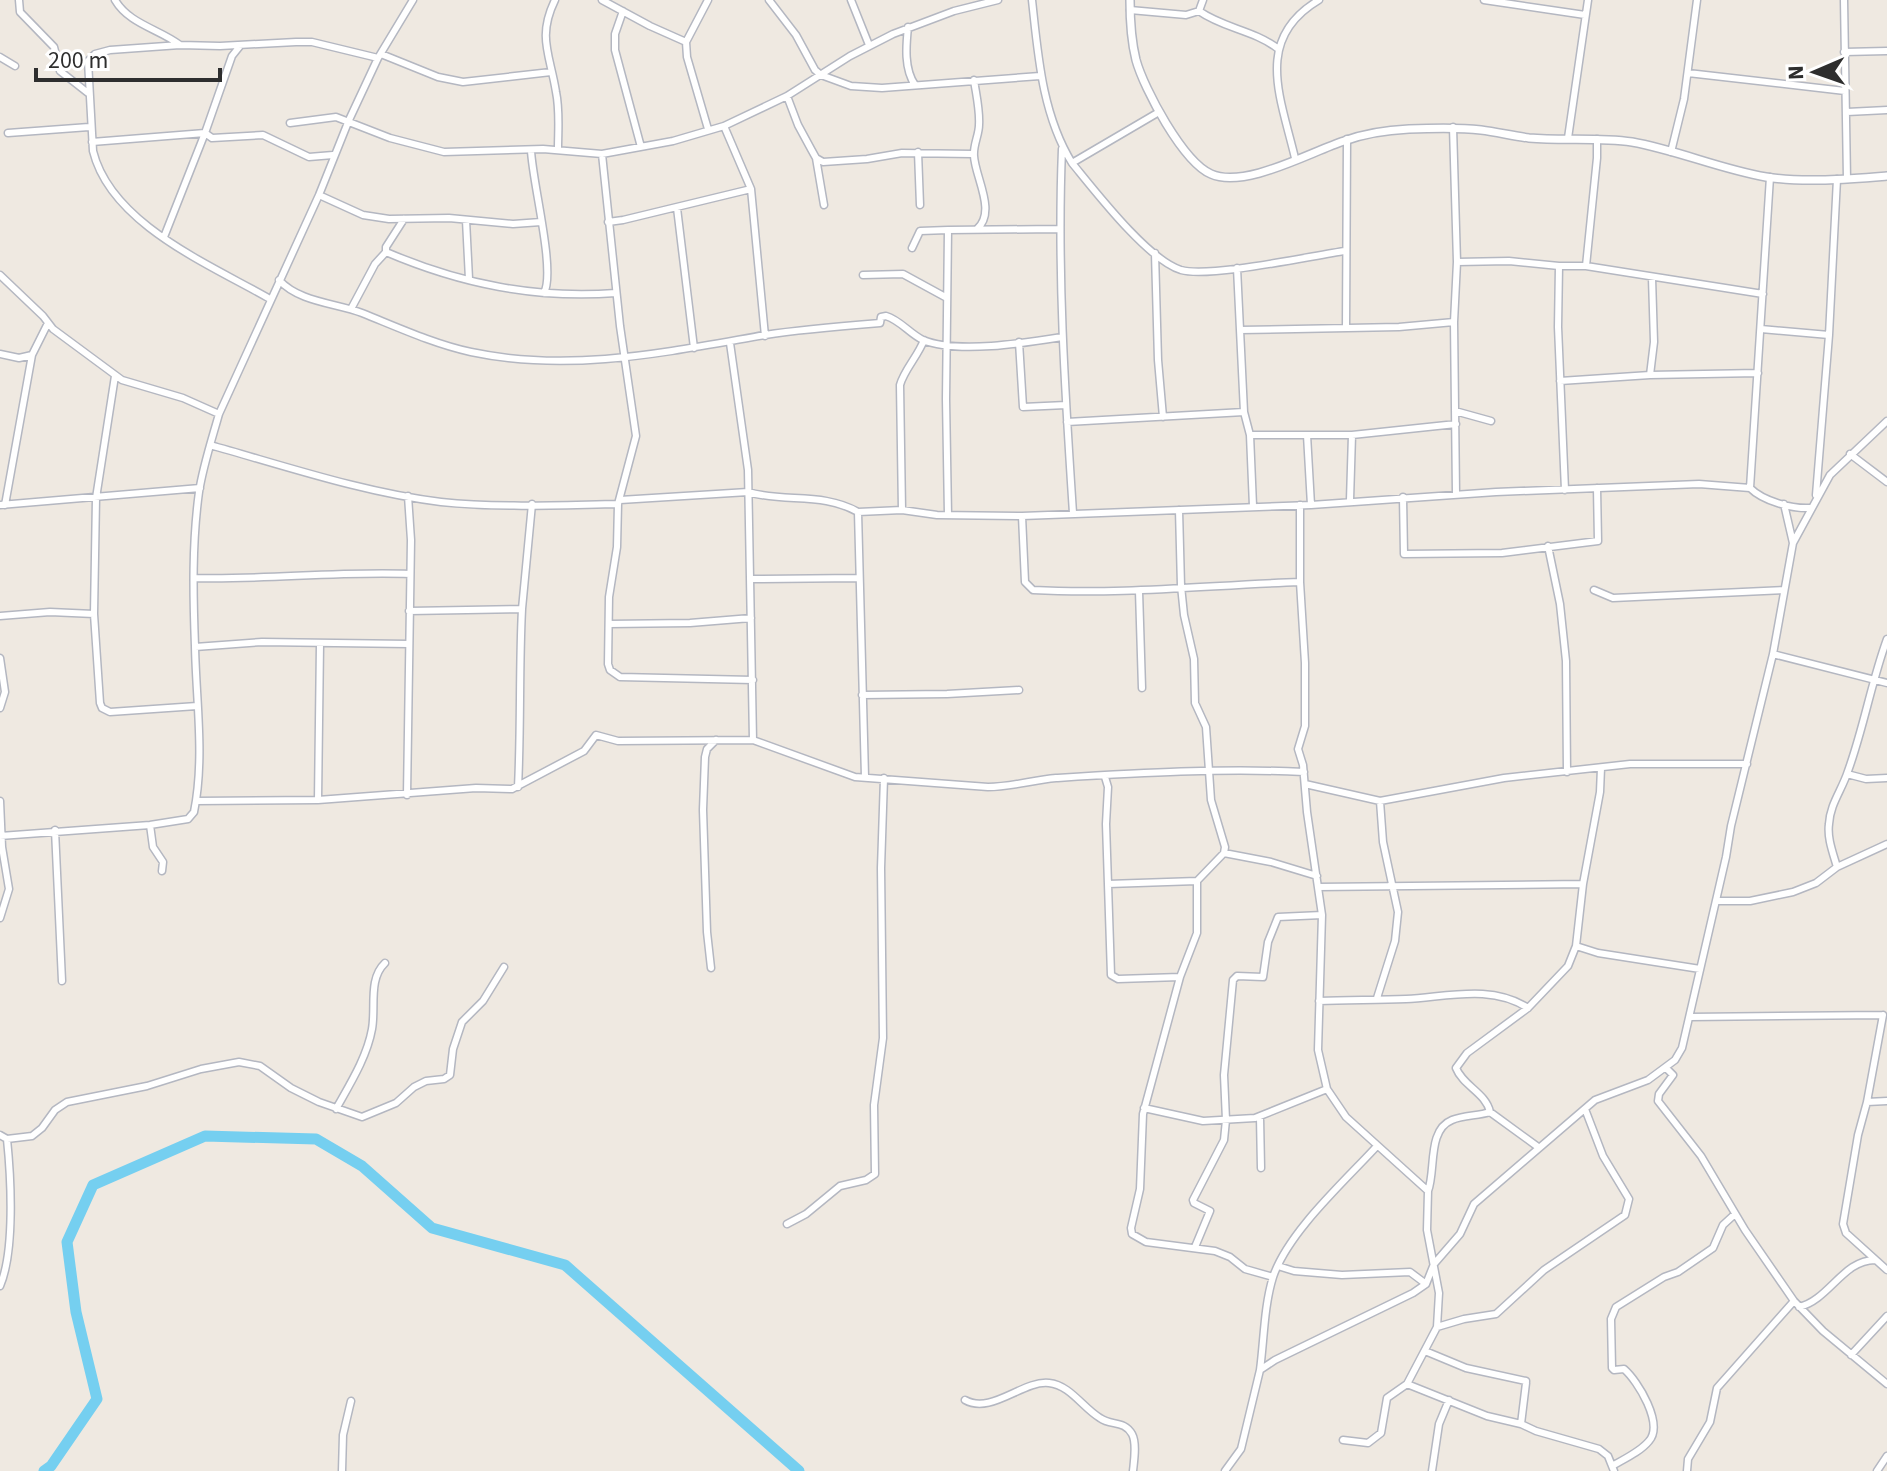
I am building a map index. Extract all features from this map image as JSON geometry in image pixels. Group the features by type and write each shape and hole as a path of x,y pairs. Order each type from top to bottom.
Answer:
{"street":[{"path":"19,0 20,12 54,47 60,71 88,93"},
{"path":"115,0 128,17 164,33 180,45"},
{"path":"1,836 150,825 188,819 194,812 200,746 194,541 200,488 210,445 219,414 319,195 333,155 380,56 413,0"},
{"path":"555,0 545,25 558,111 558,149"},
{"path":"602,0 686,42"},
{"path":"708,0 686,42 687,57 708,129"},
{"path":"769,0 796,35 815,70 851,86 1040,76"},
{"path":"851,0 869,45"},
{"path":"290,123 316,117 336,117 390,138 444,152 558,149 602,154 673,141 724,126 787,96 869,45 908,27 998,0"},
{"path":"1032,0 1040,76 1062,146 1072,163 1137,239 1177,269 1200,271 1345,251"},
{"path":"1130,0 1131,32 1137,62 1159,112 1187,154 1211,174 1234,178 1262,172 1347,139 1404,129 1453,127 1529,138 1632,142 1770,177 1847,179 1887,176"},
{"path":"1199,11 1203,0"},
{"path":"1295,158 1280,94 1277,48 1288,26 1319,0"},
{"path":"1484,0 1585,15"},
{"path":"1568,138 1588,0"},
{"path":"1671,152 1688,73 1697,0"},
{"path":"1844,0 1847,179"},
{"path":"1130,10 1186,15 1199,11 1277,48"},
{"path":"623,11 615,34 615,50 641,147"},
{"path":"908,27 907,67 915,85"},
{"path":"270,299 144,224 112,191 96,164 89,127 88,61 95,54 180,45 312,42 380,56 429,74 463,82 551,72"},
{"path":"164,237 232,56 240,46"},
{"path":"1844,52 1887,51"},
{"path":"0,57 15,66"},
{"path":"1688,73 1845,91"},
{"path":"974,80 979,127 973,154 983,188 985,212 983,224 977,229"},
{"path":"787,96 816,158 824,205"},
{"path":"1847,112 1887,110"},
{"path":"1072,163 1159,112"},
{"path":"724,126 751,189 765,336"},
{"path":"8,133 89,127"},
{"path":"1453,127 1457,262 1454,322 1456,494"},
{"path":"92,142 205,133 212,138 263,135 309,157 333,155"},
{"path":"1346,328 1347,139"},
{"path":"1586,266 1597,139"},
{"path":"1062,146 1058,229 1073,513"},
{"path":"531,150 548,282 544,293"},
{"path":"816,158 834,162 918,152 973,154"},
{"path":"918,152 920,205"},
{"path":"602,154 616,293 636,436 619,502 617,547 609,597 608,664 610,670 620,677 753,680"},
{"path":"1750,488 1770,177"},
{"path":"1816,498 1837,179"},
{"path":"608,222 751,189"},
{"path":"319,195 363,215 513,224 541,222"},
{"path":"677,208 694,348"},
{"path":"351,309 404,219"},
{"path":"466,220 469,279"},
{"path":"912,248 920,231 1058,229"},
{"path":"948,230 948,515"},
{"path":"386,252 514,291 581,295 616,293"},
{"path":"1155,253 1163,417"},
{"path":"1457,262 1509,261 1586,266 1763,294"},
{"path":"1559,266 1565,490"},
{"path":"1237,268 1244,412 1250,435 1253,506"},
{"path":"863,275 903,274 947,298"},
{"path":"0,275 69,343 102,363 115,376 183,398 219,414"},
{"path":"1650,375 1654,342 1652,278"},
{"path":"279,280 298,295 351,309 470,351 554,362 625,357 880,323 881,317 886,316 924,340 947,347 1062,337"},
{"path":"1240,330 1399,327 1454,322"},
{"path":"48,323 32,355 3,505 200,488"},
{"path":"1761,329 1829,335"},
{"path":"902,510 900,385 901,378 918,356 924,340"},
{"path":"1019,342 1023,407 1066,405"},
{"path":"730,343 747,454 753,740"},
{"path":"0,354 19,358 32,355"},
{"path":"1560,381 1758,373"},
{"path":"115,376 96,498 94,614 100,699 105,711 116,712 197,706"},
{"path":"1455,411 1491,421"},
{"path":"1067,422 1244,412"},
{"path":"1260,1370 1426,1284 1434,1264 1460,1234 1474,1204 1595,1100 1648,1080 1666,1068 1682,1048 1773,654 1793,543 1830,475 1887,421"},
{"path":"1250,435 1352,435 1456,424"},
{"path":"1307,435 1311,505"},
{"path":"1350,500 1352,435"},
{"path":"210,445 442,502 619,502 748,492 761,496 835,501 858,512 902,510 948,515 1022,516 1311,505 1456,494 1699,484 1750,488 1756,494 1784,504 1810,508"},
{"path":"1850,454 1887,482"},
{"path":"1403,497 1405,555 1502,553 1598,541 1597,488"},
{"path":"407,795 411,540 408,496"},
{"path":"518,787 522,609 532,504"},
{"path":"1784,504 1793,543"},
{"path":"1300,505 1305,726 1298,749 1304,772 1322,915 1318,1050 1327,1089 1346,1117 1428,1191"},
{"path":"1179,510 1181,586 1194,659 1195,703 1206,727 1211,800 1223,833 1224,853 1197,881 1197,933 1180,977 1144,1108 1140,1189 1132,1234 1146,1242 1215,1251 1230,1257 1245,1269 1273,1277"},
{"path":"858,512 865,777"},
{"path":"1022,516 1025,582 1029,588 1139,591 1181,586 1300,582"},
{"path":"1548,546 1560,604 1566,661 1567,772"},
{"path":"194,578 410,574"},
{"path":"751,579 859,578"},
{"path":"1594,590 1613,598 1784,590"},
{"path":"1139,591 1142,688"},
{"path":"409,611 522,609"},
{"path":"0,616 50,612 94,614"},
{"path":"609,624 690,623 751,618"},
{"path":"1837,867 1828,827 1833,802 1847,774 1867,712 1872,679 1887,639"},
{"path":"195,647 262,642 409,644"},
{"path":"318,800 320,644"},
{"path":"1773,654 1887,683"},
{"path":"0,658 5,692 0,708"},
{"path":"862,695 1019,690"},
{"path":"196,801 318,800 476,788 503,790 518,787 584,751 596,735 618,741 753,740 855,777 1004,787 1054,778 1146,772 1304,772"},
{"path":"711,968 703,810 705,757 707,749 716,740"},
{"path":"1305,784 1380,801 1504,778 1630,764 1747,764"},
{"path":"1538,1147 1490,1112 1486,1102 1463,1080 1456,1068 1467,1053 1528,1008 1565,969 1576,946 1601,768"},
{"path":"1847,774 1866,779 1887,778"},
{"path":"1105,777 1108,787 1112,977 1180,977"},
{"path":"787,1224 806,1214 840,1186 866,1180 875,1174 874,1105 883,1038 881,868 884,778"},
{"path":"0,801 2,847 9,889 0,918"},
{"path":"1377,998 1397,924 1398,907 1383,842 1380,801"},
{"path":"150,825 153,847 163,862 162,871"},
{"path":"55,830 62,981"},
{"path":"1716,901 1750,901 1793,892 1816,883 1837,867 1887,844"},
{"path":"1224,853 1268,861 1317,876"},
{"path":"1108,884 1197,881"},
{"path":"1318,887 1448,888 1583,884"},
{"path":"1195,1247 1210,1211 1193,1200 1224,1140 1224,1075 1233,980 1237,976 1263,977 1268,942 1278,917 1322,915"},
{"path":"1576,946 1598,953 1700,969"},
{"path":"336,1109 352,1082 372,1032 375,978 385,963"},
{"path":"0,1286 10,1227 4,1137 30,1137 42,1128 55,1110 67,1102 147,1086 201,1069 239,1062 253,1063 291,1088 360,1117 396,1103 426,1081 447,1077 462,1022 487,995 504,967"},
{"path":"1319,1001 1482,993 1516,1001 1528,1008"},
{"path":"1690,1017 1885,1015 1878,1030 1843,1224 1846,1233 1887,1270"},
{"path":"1666,1068 1673,1075 1659,1094 1658,1101 1701,1156 1735,1214 1794,1301 1887,1384"},
{"path":"1144,1108 1195,1119 1260,1117 1327,1089"},
{"path":"1867,1102 1887,1101"},
{"path":"1437,1327 1496,1314 1544,1270 1625,1215 1629,1199 1603,1156 1585,1109"},
{"path":"1343,1440 1364,1444 1381,1431 1387,1398 1407,1384 1437,1327 1439,1293 1427,1230 1428,1191 1437,1135 1443,1126 1456,1118 1476,1117 1490,1112"},
{"path":"1260,1117 1261,1168"},
{"path":"1225,1471 1241,1449 1260,1370 1273,1277 1278,1266 1291,1242 1377,1146"},
{"path":"1407,1384 1487,1416 1599,1449 1608,1456 1613,1469 1651,1439 1654,1422 1631,1375 1624,1369 1612,1368 1613,1313 1621,1302 1678,1272 1713,1248 1723,1225 1735,1214"},
{"path":"1799,1307 1815,1302 1859,1262 1875,1260"},
{"path":"1278,1266 1294,1271 1342,1275 1410,1272 1426,1284"},
{"path":"1687,1471 1688,1459 1710,1422 1717,1388 1794,1301"},
{"path":"1851,1355 1887,1316"},
{"path":"1425,1351 1466,1368 1526,1382 1521,1424"},
{"path":"965,1400 982,1404 1040,1383 1052,1383 1079,1400 1103,1421 1123,1424 1131,1432 1134,1442 1133,1471"},
{"path":"1432,1471 1439,1424 1449,1400"},
{"path":"342,1471 343,1435 351,1401"},
{"path":"1877,1471 1887,1456"}],"waterway":[{"path":"44,1471 51,1466 97,1399 76,1312 67,1242 93,1185 205,1136 316,1139 362,1166 432,1228 565,1265 799,1471"}]}
